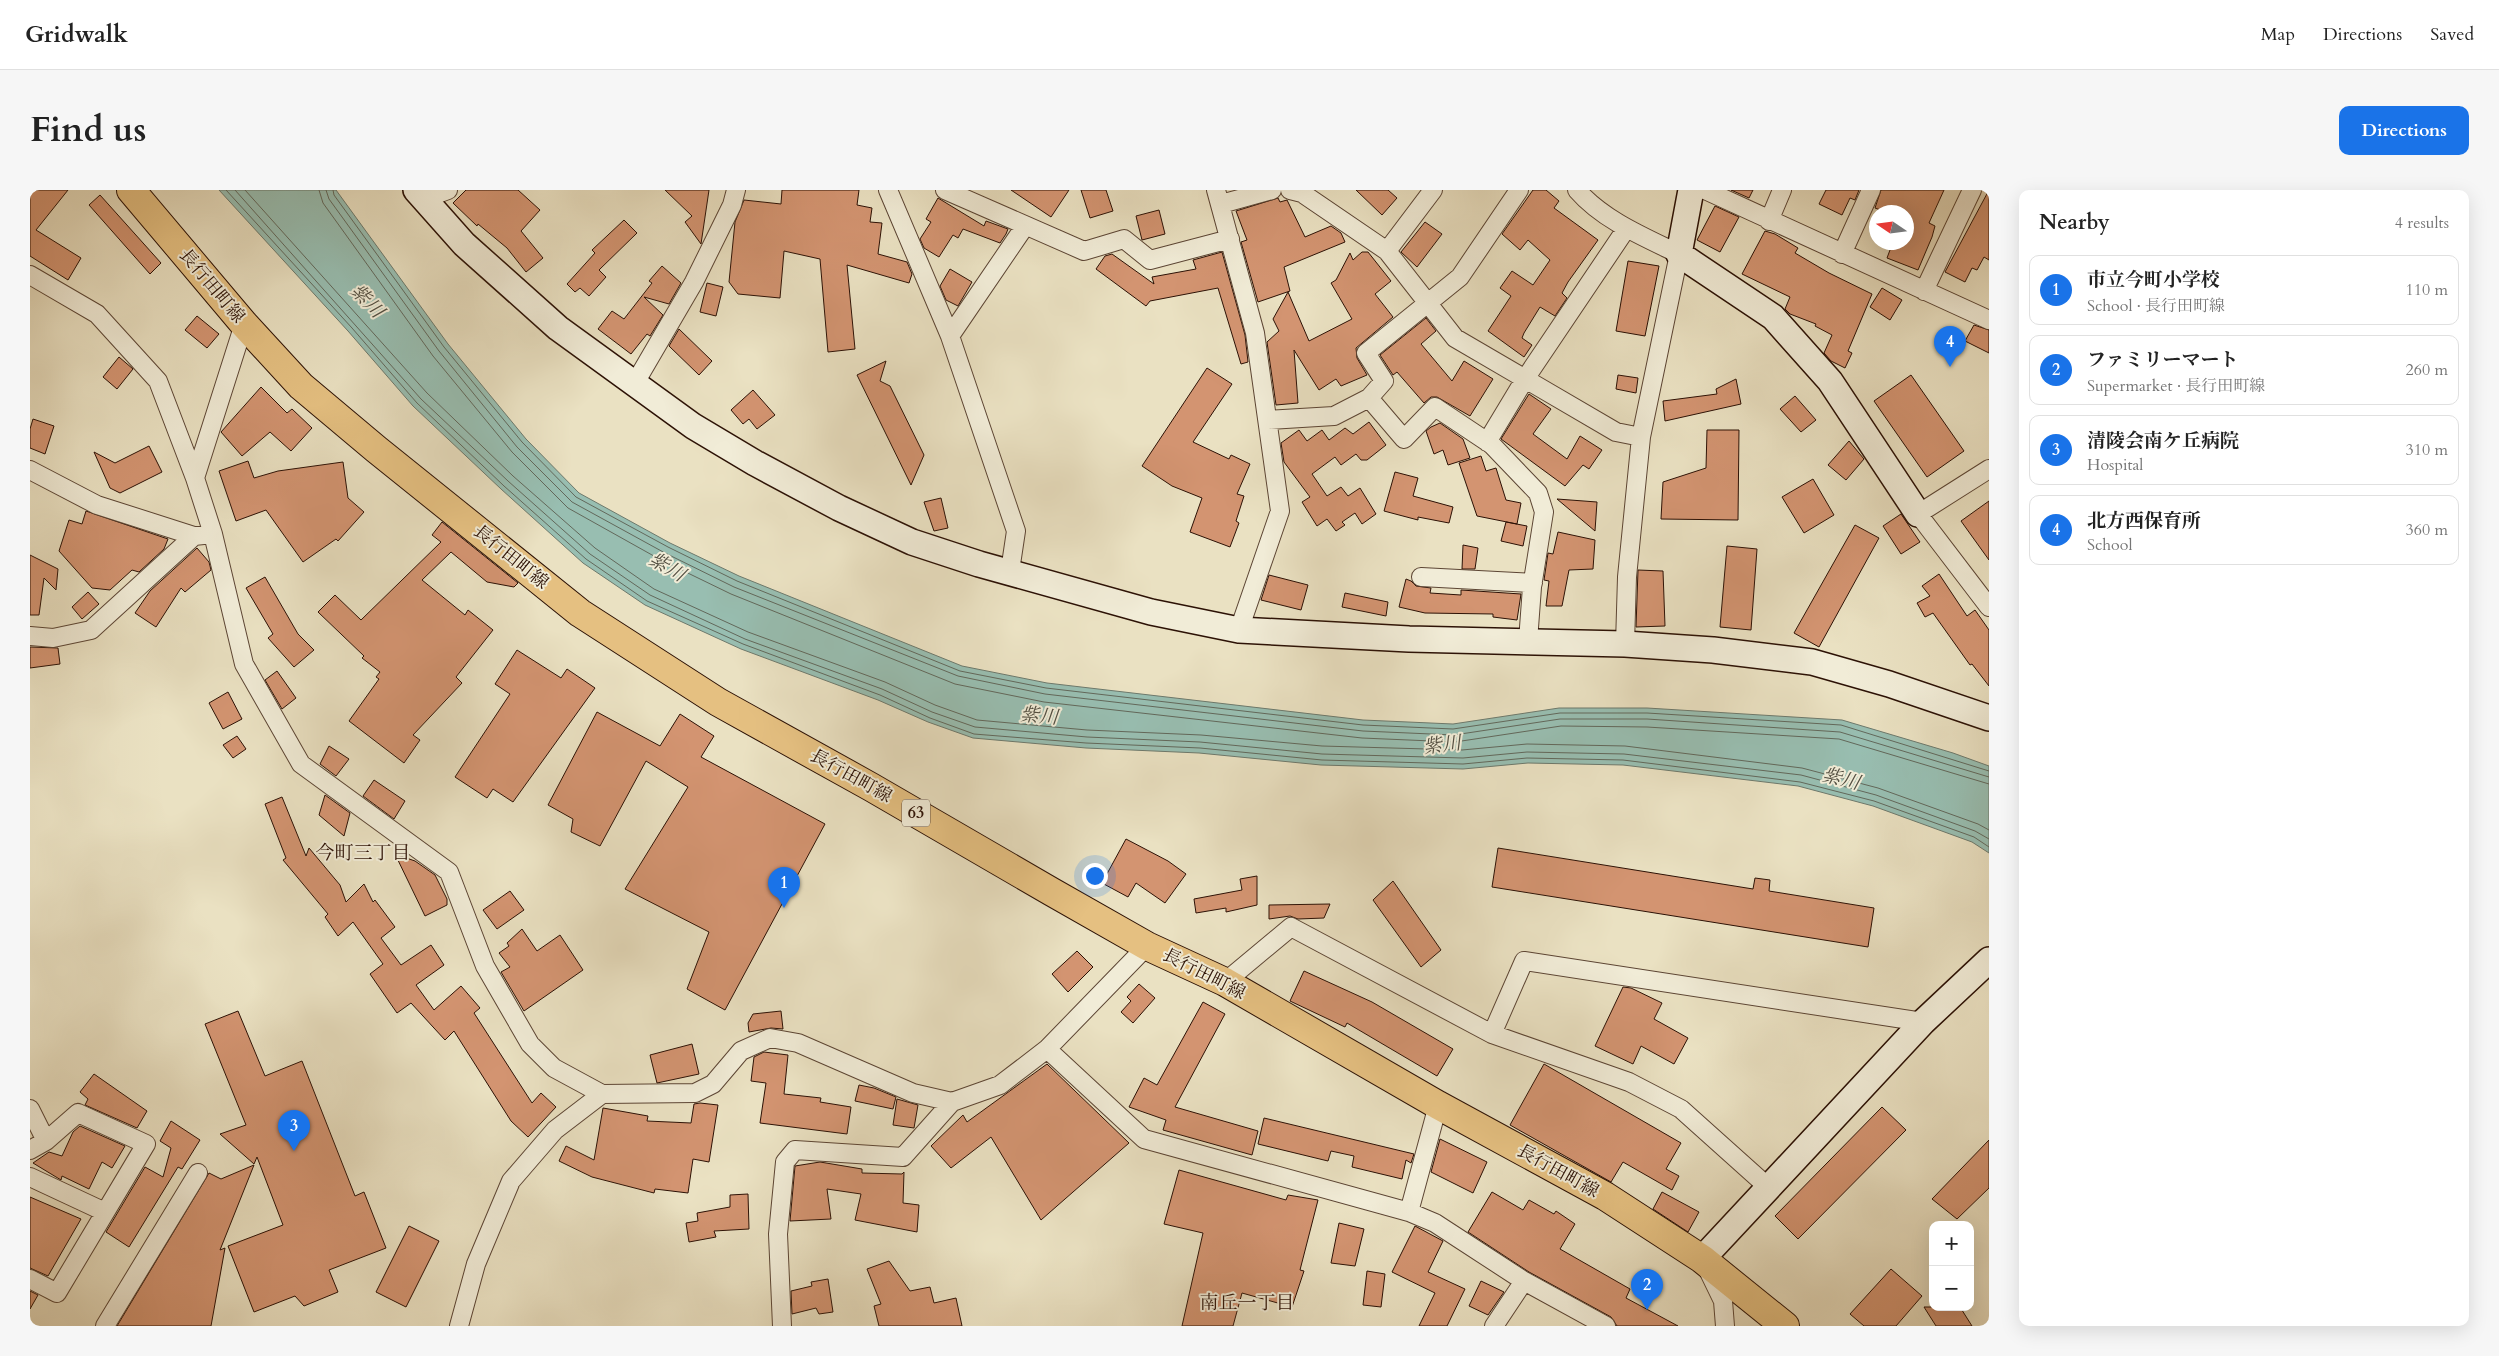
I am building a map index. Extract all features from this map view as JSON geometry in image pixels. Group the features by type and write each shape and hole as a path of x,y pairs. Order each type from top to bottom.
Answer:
{"main road":[{"name":"長行田町線","path":"132,190 244,324 301,386 376,449 580,613 718,702 871,787 1147,946 1225,982 1438,1105 1604,1196 1702,1259 1785,1326"}],"street":[{"path":"420,194 448,190"},
{"path":"635,383 694,282 732,205 736,190"},
{"path":"888,190 950,336 1016,531 1010,571"},
{"path":"945,190 1084,251 1124,239 1150,260 1230,239"},
{"path":"1239,630 1280,511 1255,333 1218,197 1272,190"},
{"path":"1290,190 1302,193 1387,251 1455,338 1616,432 1641,437"},
{"path":"1387,251 1433,190"},
{"path":"1268,420 1334,416 1369,398 1384,381 1366,353 1460,277 1519,190"},
{"path":"1577,190 1583,197 1626,229 1679,254 1773,317 1830,381 1918,514 1989,607"},
{"path":"1625,644 1627,577 1641,437 1691,190"},
{"path":"1704,190 1989,320"},
{"path":"1769,221 1782,190"},
{"path":"1842,254 1871,190"},
{"path":"1924,290 1972,190"},
{"path":"420,194 464,244 558,328 701,430 755,463 839,508 912,542 1150,612 1239,630 1409,639 1625,644 1713,650 1812,662 1889,684 1989,718"},
{"path":"950,336 1025,226"},
{"path":"1487,442 1525,379 1626,229"},
{"path":"30,275 97,314 158,381 195,478 213,534 244,664 301,764 449,872 484,966 530,1044 554,1068 602,1094 695,1093 713,1084 741,1050 770,1038 798,1043 914,1094 952,1102"},
{"path":"195,478 244,324"},
{"path":"1369,398 1404,439 1434,407 1487,442 1538,493 1544,512 1533,583 1528,641"},
{"path":"1918,514 1989,469"},
{"path":"30,470 97,504 194,536 213,534"},
{"path":"30,636 53,638 91,630 194,536"},
{"path":"1421,577 1533,583"},
{"path":"1225,982 1291,927 1492,1034 1629,1082 1681,1109 1768,1187"},
{"path":"782,1326 778,1234 785,1162 795,1150 903,1157 952,1102 1000,1085 1047,1049 1147,946"},
{"path":"1725,1326 1723,1301 1702,1259 1768,1187 1858,1094 1923,1022 1989,960"},
{"path":"1492,1034 1524,961 1923,1022"},
{"path":"1047,1049 1144,1139 1410,1212 1435,1222 1524,1282 1606,1326"},
{"path":"459,1326 476,1264 511,1181 555,1130 602,1094"},
{"path":"1410,1212 1438,1105"},
{"path":"30,1109 46,1141"},
{"path":"30,1150 46,1141 78,1113 146,1144 57,1293 30,1279"},
{"path":"105,1326 198,1173"},
{"path":"30,1177 105,1212"},
{"path":"1494,1326 1524,1282"}],"water":[{"name":"紫川","path":"219,190 336,190 448,344 526,439 579,493 670,543 739,576 962,666 1047,683 1363,720 1453,724 1559,708 1647,708 1842,720 1953,753 1989,766 1989,853 1972,842 1873,806 1798,786 1623,765 1528,763 1463,769 1321,765 1199,753 1086,748 973,738 928,722 878,700 741,649 645,605 583,563 413,406 348,331"}],"building":[{"path":"30,190 68,190 36,230 81,258 68,280 30,256"},
{"path":"466,190 518,190 540,210 521,231 543,258 526,272 507,248 478,224 477,226 453,203"},
{"path":"665,190 709,190 701,244 685,222 692,216"},
{"path":"782,190 859,190 857,205 872,208 870,222 882,223 878,254 907,262 912,274 909,283 847,265 855,349 828,352 820,259 784,251 780,298 738,294 729,282 735,222 744,200 781,204"},
{"path":"1011,190 1069,190 1051,217"},
{"path":"1081,190 1106,190 1113,211 1090,218"},
{"path":"1356,190 1388,190 1397,198 1382,215"},
{"path":"1533,190 1546,190 1559,201 1554,208 1598,240 1568,282 1562,293 1567,298 1555,316 1540,307 1522,338 1532,345 1524,357 1488,331 1511,296 1500,288 1512,271 1533,285 1550,260 1528,240 1520,250 1502,234"},
{"path":"1731,190 1753,190 1749,198"},
{"path":"1826,190 1859,190 1855,200 1850,198 1842,215 1819,204"},
{"path":"1881,190 1944,190 1929,223 1935,226 1918,270 1887,258 1890,250 1914,250 1914,205 1876,205"},
{"path":"1989,190 1989,260 1984,257 1977,270 1972,268 1965,282 1945,272"},
{"path":"100,195 161,263 150,274 89,205"},
{"path":"938,198 984,226 986,221 1008,229 1006,234 1000,243 963,229 958,238 953,235 939,257 924,248 920,239 931,222 926,219"},
{"path":"1278,198 1280,202 1287,200 1305,237 1331,226 1341,233 1345,242 1284,267 1290,291 1258,302 1241,242 1247,240 1236,211"},
{"path":"1715,206 1739,217 1720,252 1697,240"},
{"path":"1159,210 1165,234 1142,240 1136,216"},
{"path":"624,220 637,233 599,270 606,277 589,296 580,288 575,292 567,284 595,253 592,250"},
{"path":"1425,222 1442,234 1417,267 1401,252"},
{"path":"1765,231 1775,234 1798,248 1795,253 1829,273 1872,294 1848,351 1852,353 1845,368 1831,361 1824,353 1832,335 1815,326 1816,324 1790,314 1785,309 1790,297 1742,274"},
{"path":"1222,252 1245,335 1248,362 1241,364 1218,288 1150,301 1146,306 1096,269 1105,256 1112,254 1154,284 1152,277 1196,269 1193,260"},
{"path":"1362,252 1368,252 1391,281 1375,294 1393,317 1356,348 1357,358 1367,375 1341,386 1336,379 1319,390 1294,350 1298,403 1276,405 1267,342 1279,331 1273,319 1288,292 1309,341 1352,319 1331,283 1336,280 1350,253 1353,260"},
{"path":"1628,261 1659,266 1645,336 1616,331"},
{"path":"662,266 681,283 669,304 644,297 663,315 650,336 647,334 631,354 598,329 612,311 624,319 652,283 649,281"},
{"path":"950,269 972,282 958,306 946,300 940,286"},
{"path":"707,283 723,287 716,316 700,312"},
{"path":"1882,288 1902,300 1890,320 1870,307"},
{"path":"197,316 219,334 207,348 185,330"},
{"path":"1426,318 1436,331 1421,344 1452,381 1464,361 1493,379 1470,416 1437,397 1431,397 1424,403 1397,372 1393,375 1380,355"},
{"path":"1974,325 1989,330 1989,353 1965,341"},
{"path":"679,329 712,361 699,375 669,346"},
{"path":"119,357 133,369 117,389 103,377"},
{"path":"886,361 880,381 890,386 924,455 911,485 857,375"},
{"path":"1207,368 1232,384 1193,442 1229,459 1231,455 1250,464 1237,494 1244,496 1236,521 1239,523 1230,547 1190,532 1202,498 1172,486 1142,466"},
{"path":"1618,375 1638,378 1636,393 1616,389"},
{"path":"1911,375 1964,451 1927,477 1874,401"},
{"path":"1736,379 1741,404 1665,421 1663,401 1717,394 1716,389"},
{"path":"261,387 287,413 292,409 312,428 291,451 270,432 242,456 221,432"},
{"path":"753,390 775,415 757,429 749,419 743,424 731,410"},
{"path":"1529,394 1551,409 1533,434 1567,459 1580,436 1602,450 1589,469 1583,465 1565,486 1501,439"},
{"path":"1795,396 1816,420 1801,432 1780,409"},
{"path":"33,419 54,426 45,454 30,448 30,429"},
{"path":"1369,422 1386,445 1367,460 1361,460 1356,454 1341,465 1335,457 1312,474 1327,496 1341,487 1348,496 1360,488 1376,514 1362,524 1355,513 1342,522 1345,525 1336,531 1327,519 1317,526 1302,502 1310,497 1284,462 1281,443 1299,430 1307,441 1322,430 1329,440 1345,428 1353,434"},
{"path":"1440,423 1463,439 1470,458 1448,465 1443,450 1434,454 1426,431"},
{"path":"1707,430 1739,430 1738,520 1661,519 1663,482 1706,468"},
{"path":"1849,441 1864,459 1846,480 1828,465"},
{"path":"149,446 162,472 120,493 110,488 94,452 115,463"},
{"path":"1481,456 1486,471 1496,468 1506,500 1521,503 1517,524 1477,516 1459,463"},
{"path":"248,461 254,478 278,471 343,462 348,498 364,512 338,541 336,539 303,562 266,510 236,521 219,471"},
{"path":"1395,472 1418,478 1413,496 1453,507 1449,523 1418,517 1418,520 1384,511"},
{"path":"1813,479 1834,515 1804,533 1782,497"},
{"path":"941,498 948,528 934,531 924,502"},
{"path":"1557,499 1597,502 1595,531"},
{"path":"1989,501 1989,560 1961,521"},
{"path":"86,511 168,539 164,549 139,572 132,570 110,590 92,588 59,551 69,520 82,524"},
{"path":"1901,514 1920,542 1901,554 1883,526"},
{"path":"442,522 518,583 514,587 487,582 451,552 422,580 465,615 468,610 493,630 456,677 462,683 413,735 420,740 404,763 349,721 379,679 376,677 380,672 362,658 364,656 318,612 335,595 361,620 441,542 432,535"},
{"path":"1506,522 1527,526 1523,546 1501,541"},
{"path":"1855,525 1879,538 1819,647 1794,633"},
{"path":"1558,532 1595,540 1593,569 1569,570 1562,606 1546,606 1549,581 1544,580 1548,553 1553,554"},
{"path":"1463,545 1478,548 1475,569 1462,569"},
{"path":"1727,546 1757,549 1751,630 1720,627"},
{"path":"197,548 209,562 211,570 185,592 181,588 156,627 135,613 150,591"},
{"path":"30,555 58,569 56,590 44,578 39,615 30,615"},
{"path":"1638,570 1663,571 1665,626 1636,627"},
{"path":"1939,574 1967,616 1975,610 1989,630 1989,686 1972,664 1970,665 1933,613 1925,617 1917,603 1930,596 1922,586"},
{"path":"1269,575 1308,585 1301,610 1261,600"},
{"path":"265,577 298,634 314,650 294,667 268,638 273,634 246,588"},
{"path":"1406,579 1416,586 1431,588 1430,593 1461,595 1461,590 1521,594 1517,620 1493,617 1493,614 1425,613 1399,607"},
{"path":"88,592 99,604 82,619 72,607"},
{"path":"1345,593 1388,602 1386,616 1342,607"},
{"path":"30,647 58,648 60,664 30,668"},
{"path":"517,650 561,678 567,669 595,688 513,802 493,789 487,798 455,777 510,694 495,684"},
{"path":"277,671 296,698 282,709 265,680"},
{"path":"228,692 242,719 223,729 209,703"},
{"path":"597,712 660,746 680,714 714,736 701,757 825,824 725,1010 687,989 709,932 625,889 688,787 646,761 600,846 571,832 573,819 548,805"},
{"path":"237,736 246,749 233,758 223,745"},
{"path":"329,746 349,759 336,776 320,764"},
{"path":"374,780 405,801 394,819 363,796"},
{"path":"325,795 350,813 344,836 319,815"},
{"path":"282,797 306,856 309,848 340,885 346,902 364,884 373,902 375,900 395,927 381,938 401,965 431,945 444,965 416,985 434,1010 461,986 480,1008 474,1013 532,1103 541,1093 556,1107 528,1137 511,1121 454,1031 445,1040 411,1003 397,1013 370,974 383,964 353,922 338,936 325,917 328,914 283,860 286,858 265,804"},
{"path":"1126,839 1168,861 1186,874 1165,903 1136,883 1128,897 1102,883"},
{"path":"1498,848 1753,889 1755,878 1770,880 1769,891 1874,908 1868,947 1492,887"},
{"path":"395,854 415,861 435,875 447,899 447,905 425,916"},
{"path":"1257,876 1257,905 1226,912 1226,908 1196,913 1194,899 1242,890 1240,879"},
{"path":"1393,881 1441,950 1421,967 1373,900"},
{"path":"510,891 524,910 497,929 483,910"},
{"path":"1330,904 1324,918 1298,919 1290,916 1269,919 1269,905"},
{"path":"522,929 537,951 560,935 583,970 524,1011 501,972 510,967 499,953 509,946 507,943"},
{"path":"1077,951 1093,967 1068,992 1052,974"},
{"path":"1304,971 1372,1002 1453,1049 1437,1076 1347,1023 1345,1027 1290,1001"},
{"path":"1139,984 1155,998 1133,1023 1121,1012 1131,1001 1127,997"},
{"path":"1623,987 1631,988 1662,1003 1654,1019 1688,1038 1674,1064 1641,1046 1633,1064 1595,1046"},
{"path":"1203,1002 1225,1014 1175,1107 1258,1131 1252,1155 1163,1130 1166,1120 1129,1107 1144,1078 1157,1085"},
{"path":"238,1011 265,1076 302,1061 355,1196 364,1192 386,1248 329,1270 338,1292 304,1306 295,1296 254,1312 228,1246 283,1225 257,1157 254,1164 220,1134 246,1125 205,1024"},
{"path":"781,1011 783,1029 771,1028 749,1032 748,1023 753,1014"},
{"path":"692,1044 699,1074 657,1083 650,1055"},
{"path":"764,1052 788,1055 784,1094 821,1098 820,1102 851,1107 847,1134 760,1123 766,1083 751,1081 754,1057"},
{"path":"1047,1064 1129,1143 1041,1220 991,1137 951,1168 931,1146 963,1115 967,1122"},
{"path":"1544,1064 1681,1143 1666,1169 1679,1176 1672,1190 1623,1162 1611,1182 1510,1125"},
{"path":"94,1074 147,1111 137,1128 85,1105 88,1099 80,1092"},
{"path":"859,1085 874,1088 896,1097 893,1109 855,1101"},
{"path":"897,1099 918,1105 914,1128 893,1125"},
{"path":"694,1104 718,1105 709,1162 693,1159 688,1193 655,1189 654,1193 592,1177 559,1161 566,1146 594,1160 603,1108 648,1116 647,1121 691,1123"},
{"path":"1882,1107 1906,1130 1798,1239 1775,1216"},
{"path":"1264,1118 1414,1154 1411,1163 1406,1160 1402,1179 1352,1167 1354,1156 1331,1151 1328,1161 1258,1144"},
{"path":"171,1121 200,1140 182,1169 178,1167 129,1247 106,1232 145,1167 163,1177 171,1148 160,1141"},
{"path":"80,1126 125,1146 112,1168 102,1162 89,1189 62,1176 61,1180 33,1163 49,1152 62,1156 73,1132"},
{"path":"1440,1139 1487,1162 1473,1193 1431,1172"},
{"path":"1989,1140 1989,1188 1957,1219 1932,1199"},
{"path":"820,1162 862,1169 862,1173 902,1174 904,1172 903,1203 919,1205 917,1232 855,1220 861,1194 827,1189 831,1219 790,1221 795,1166"},
{"path":"254,1165 220,1250 225,1248 211,1326 117,1326 209,1173 221,1179"},
{"path":"1179,1170 1286,1200 1288,1195 1318,1200 1300,1270 1304,1271 1292,1307 1242,1293 1233,1326 1182,1326 1203,1233 1164,1224"},
{"path":"1492,1192 1523,1210 1529,1200 1554,1214 1556,1211 1575,1224 1560,1249 1630,1289 1626,1298 1678,1326 1617,1326 1611,1317 1529,1272 1468,1232"},
{"path":"1662,1192 1699,1212 1688,1232 1653,1209"},
{"path":"748,1194 749,1229 714,1231 716,1237 689,1242 686,1223 698,1221 697,1213 730,1207 730,1195"},
{"path":"30,1197 81,1219 48,1276 30,1268"},
{"path":"1339,1223 1364,1229 1355,1266 1331,1263"},
{"path":"409,1226 439,1241 406,1307 376,1292"},
{"path":"1415,1226 1443,1241 1428,1272 1465,1289 1447,1326 1419,1326 1435,1293 1392,1272"},
{"path":"889,1261 910,1291 930,1287 934,1303 956,1298 962,1326 879,1326 874,1306 881,1304 867,1269"},
{"path":"1891,1269 1922,1296 1896,1326 1864,1326 1850,1314"},
{"path":"1367,1271 1385,1274 1381,1307 1363,1305"},
{"path":"828,1279 833,1312 819,1314 816,1308 792,1314 791,1291 812,1286 811,1282"},
{"path":"1481,1281 1504,1292 1488,1315 1469,1306"},
{"path":"30,1291 38,1295 30,1309"},
{"path":"1924,1307 1929,1307 1929,1311 1963,1311 1972,1326 1936,1326"}],"place":[{"name":"北方西保育所","path":"1950,367"},
{"name":"市立今町小学校","path":"784,908"},
{"name":"清陵会南ケ丘病院","path":"294,1151"},
{"name":"ファミリーマート","path":"1647,1310"}],"district":[{"name":"今町三丁目","path":"363,853"},
{"name":"南丘一丁目","path":"1247,1303"}]}
